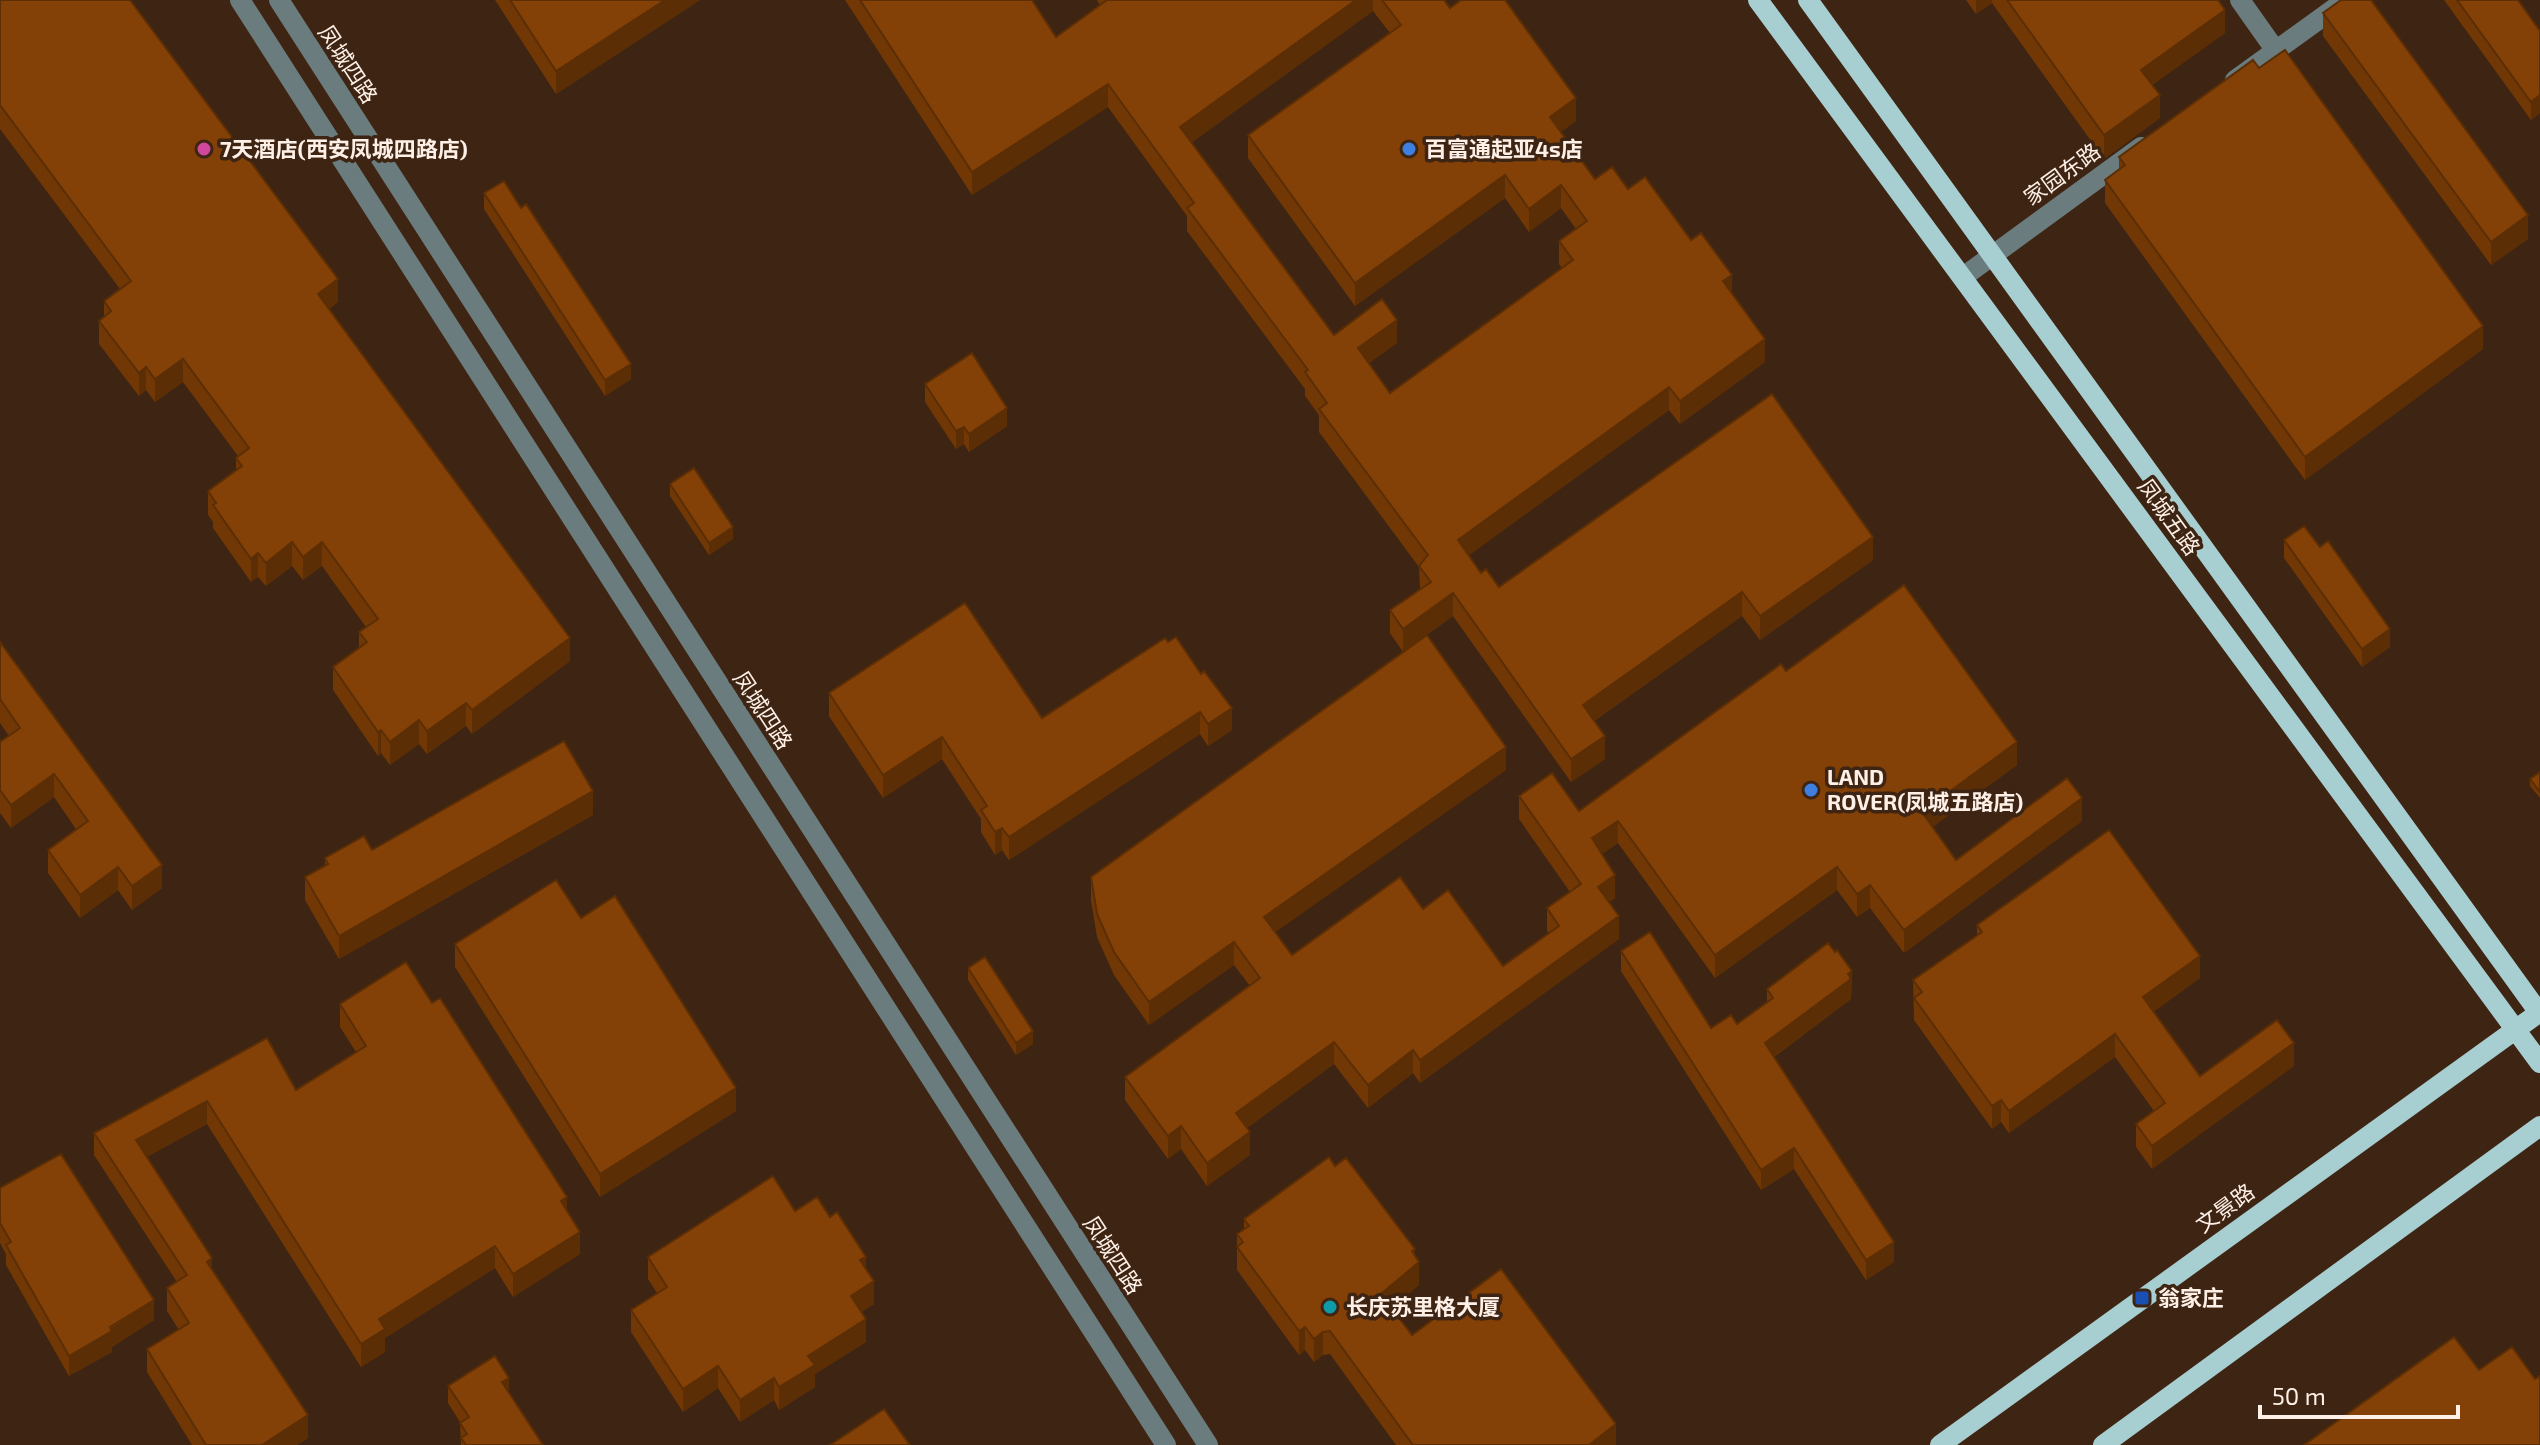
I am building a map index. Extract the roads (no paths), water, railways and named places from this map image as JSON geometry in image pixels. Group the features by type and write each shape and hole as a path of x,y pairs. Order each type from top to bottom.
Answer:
{"main road":[{"name":"凤城五路","path":"1758,0 2540,1063"},
{"name":"凤城五路","path":"1808,0 2540,1013"},
{"name":"文景路","path":"1940,1445 2514,1028 2540,1013"},
{"path":"2103,1445 2540,1126"}],"street":[{"path":"240,0 1166,1445"},
{"name":"凤城四路","path":"279,0 1208,1445"},
{"path":"2240,0 2276,51"},
{"path":"2224,88 2346,0"},
{"name":"家园东路","path":"1963,277 2159,134"}],"place":[{"name":"7天酒店(西安凤城四路店)","path":"204,149"},
{"name":"百富通起亚4s店","path":"1409,149"},
{"name":"LAND ROVER(凤城五路店)","path":"1811,790"},
{"name":"翁家庄","path":"2142,1298"},
{"name":"长庆苏里格大厦","path":"1330,1307"}]}
